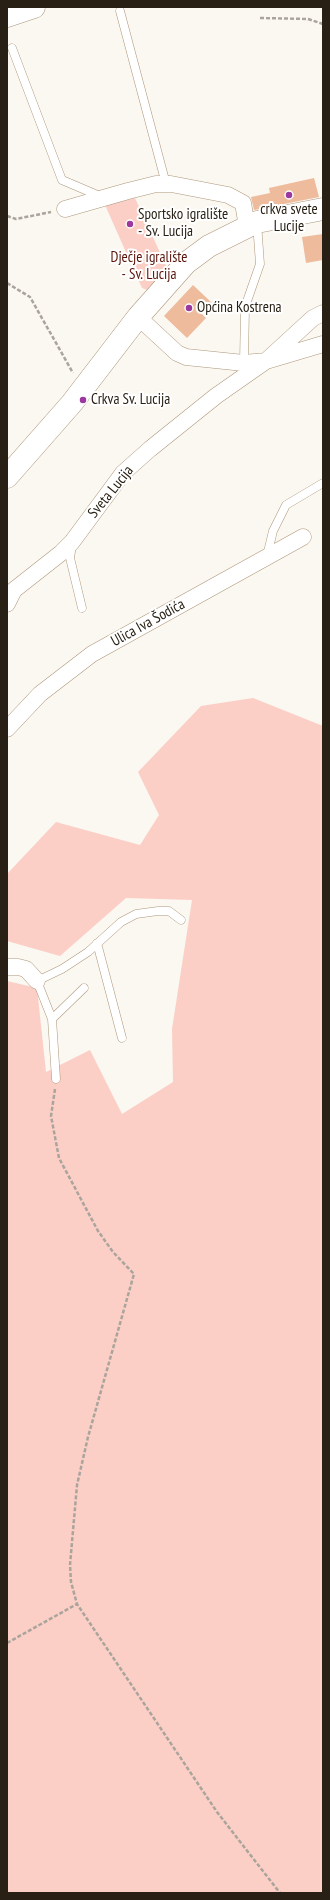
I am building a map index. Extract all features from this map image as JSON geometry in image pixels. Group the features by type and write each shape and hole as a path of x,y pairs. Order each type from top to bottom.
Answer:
{"street":[{"path":"7,16 34,7"},
{"path":"65,209 156,184 166,184 194,187 228,195 243,203 252,224"},
{"path":"7,477 72,403 138,317 186,263 209,246 252,224 323,210"},
{"name":"Sveta Lucija","path":"7,604 14,590 61,553 72,542 123,473 150,449 216,396 266,361 313,318 323,313"},
{"name":"Sveta Lucija","path":"138,317 177,353 186,357 244,363 266,361 323,344"},
{"name":"Ulica Iva Šodića","path":"7,729 40,694 92,654 303,537"},
{"path":"7,967 18,966 26,970 36,981"}],"lane":[{"path":"120,11 166,184"},
{"path":"12,48 62,180 103,198"},
{"path":"244,363 245,307 260,264 252,224"},
{"path":"267,556 273,531 286,505 323,483"},
{"path":"72,542 70,558 82,608"},
{"path":"56,1079 52,1019 36,981 62,969 88,952 121,922 136,914 158,911 169,912 181,920"},
{"path":"97,943 122,1038"},
{"path":"52,1019 84,988"}],"path":[{"path":"260,18 308,19 323,24"},
{"path":"7,216 16,219 65,209"},
{"path":"7,283 30,297 69,365"},
{"path":"56,1079 51,1116 59,1158 98,1231 113,1252 134,1274 88,1437 77,1485 70,1565 71,1582 77,1604 218,1812 280,1893"},
{"path":"7,1643 77,1604"}],"green space":[{"name":"Sportsko igralište - Sv. Lucija","path":"135,198 168,270 147,290 142,288 105,205"},
{"path":"253,698 323,726 323,1893 7,1893 7,981 37,988 46,1072 90,1050 122,1114 173,1082 172,1029 192,900 126,898 60,956 7,941 7,874 56,822 140,845 159,815 138,772 201,706"}],"building":[{"name":"crkva svete Lucije","path":"314,178 319,197 254,210 251,197 270,193 269,188"},
{"path":"323,234 323,260 306,263 302,237"},
{"name":"Općina Kostrena","path":"193,285 212,303 201,313 206,318 187,338 164,316"}],"place":[{"name":"crkva svete Lucije","path":"289,195"},
{"name":"Sportsko igralište - Sv. Lucija","path":"130,224"},
{"name":"Općina Kostrena","path":"189,308"},
{"name":"Crkva Sv. Lucija","path":"83,400"}],"park label":[{"name":"Dječje igralište - Sv. Lucija","path":"149,266"}]}
